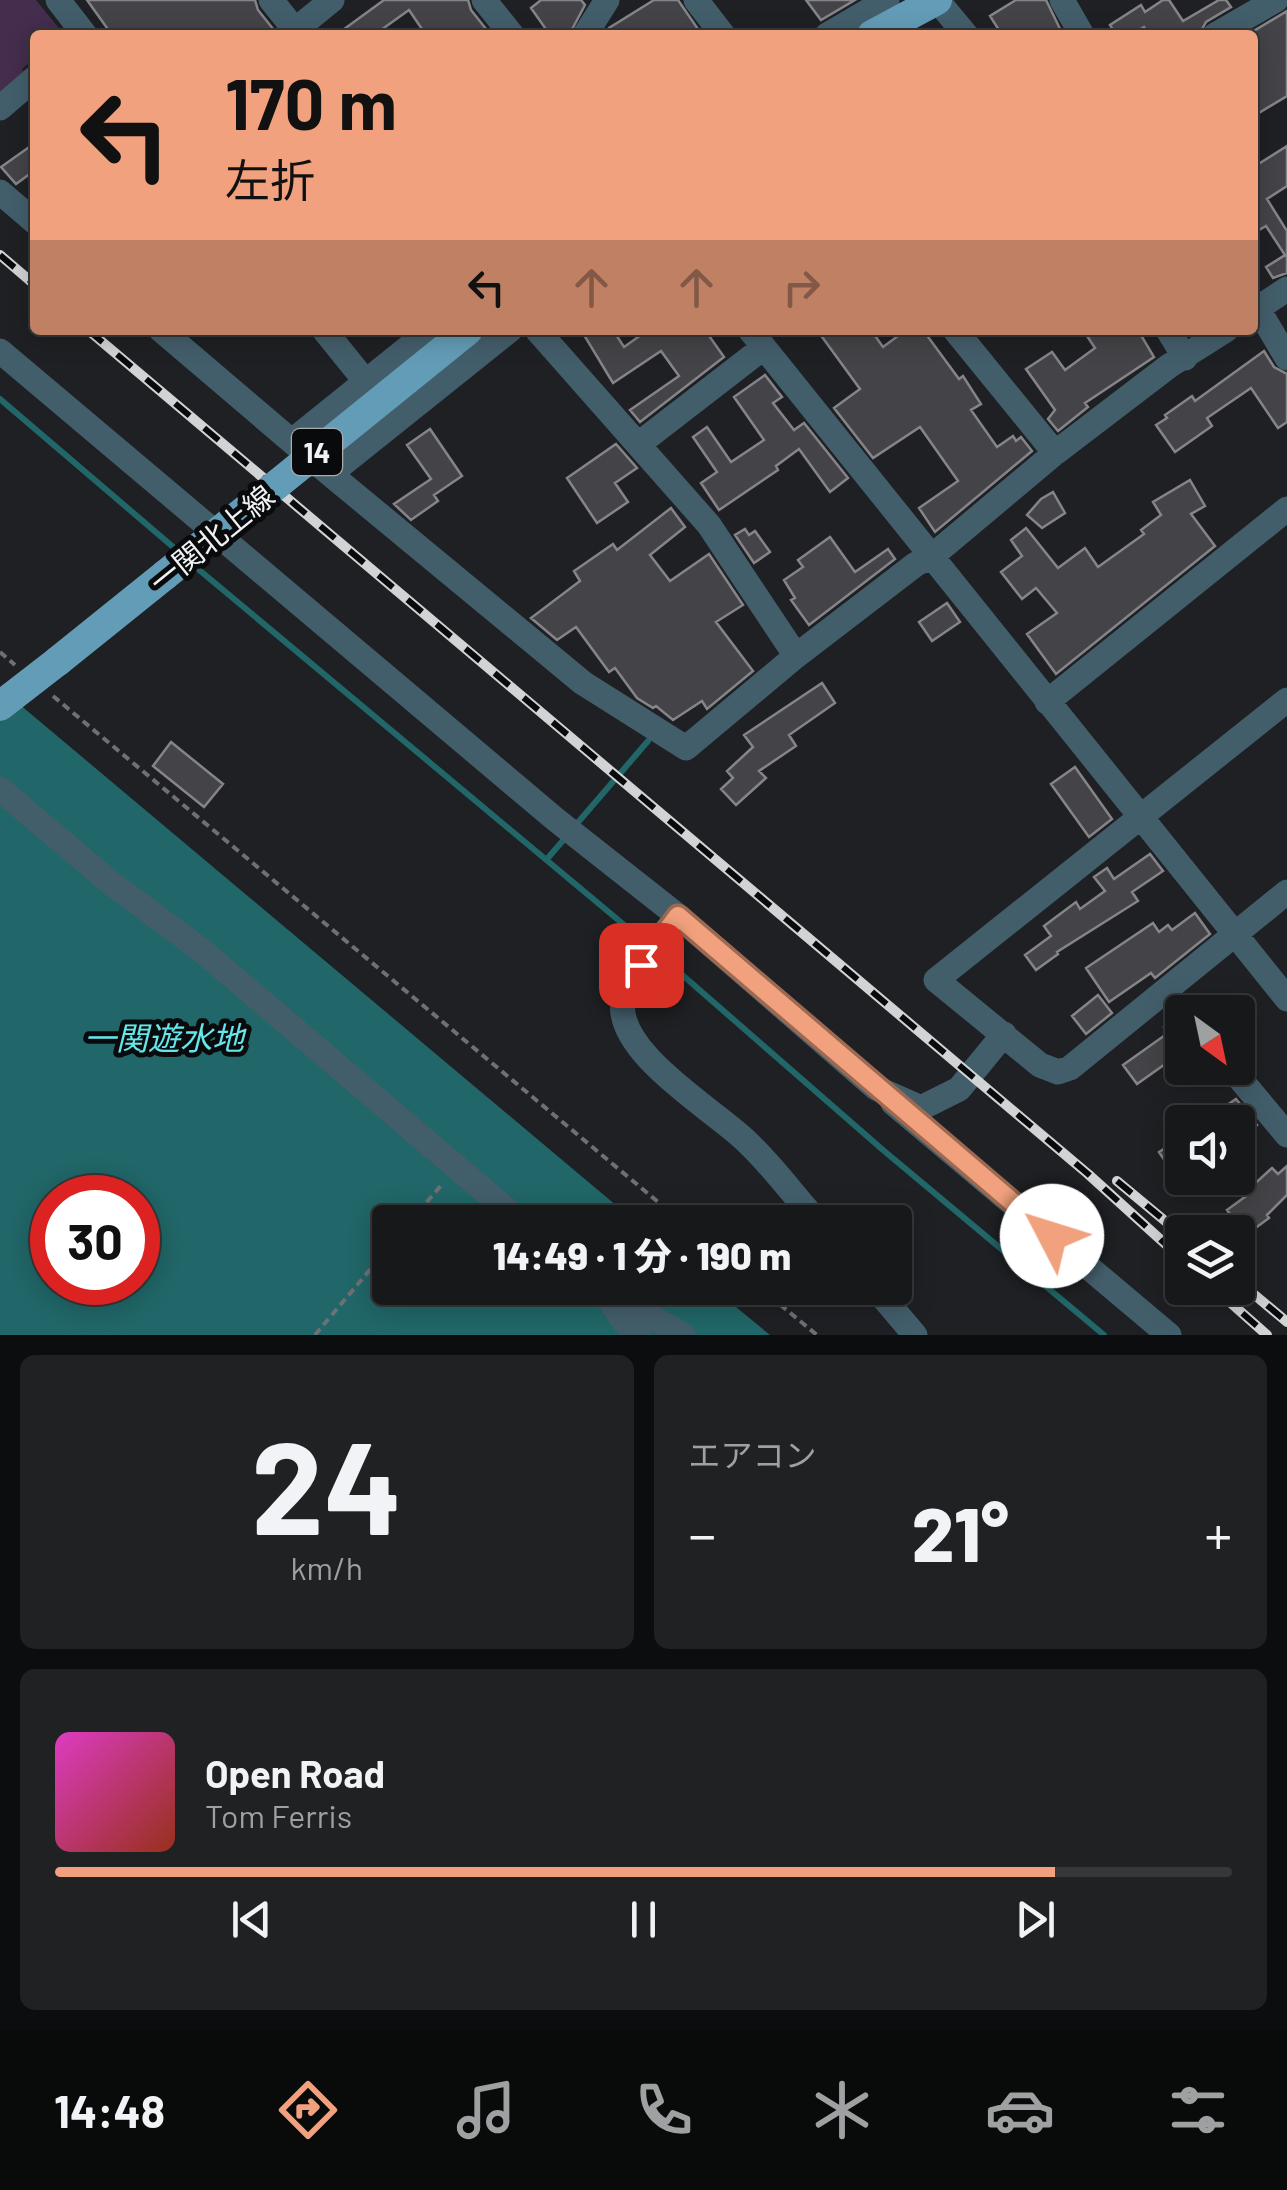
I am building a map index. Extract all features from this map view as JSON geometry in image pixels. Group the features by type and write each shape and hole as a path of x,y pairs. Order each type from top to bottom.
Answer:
{"main road":[{"path":"891,30 945,16"},
{"name":"一関北上線","path":"0,706 462,335"}],"street":[{"path":"58,0 81,30"},
{"path":"271,0 292,30"},
{"path":"297,30 332,0"},
{"path":"484,0 508,30"},
{"path":"588,30 607,0"},
{"path":"696,0 720,30"},
{"path":"836,30 887,0"},
{"path":"1062,0 1079,30"},
{"path":"1224,30 1276,0"},
{"path":"0,108 30,82"},
{"path":"0,192 30,218"},
{"path":"1258,308 1287,289"},
{"path":"1258,314 1287,358"},
{"path":"167,335 583,683 686,748 796,656 916,564 931,557 1055,453 1169,366 1219,335"},
{"path":"328,335 366,382"},
{"path":"292,442 424,335"},
{"path":"330,474 504,335"},
{"path":"542,335 709,525 796,656"},
{"path":"960,335 1055,453"},
{"path":"1171,335 1185,358"},
{"path":"640,443 758,336 1287,1000"},
{"path":"0,351 588,845 671,925 876,1088 1168,1335"},
{"path":"1047,702 1287,509"},
{"path":"1287,700 936,980 1040,1065 1058,1072 1070,1068 1287,892"},
{"path":"0,789 111,884 200,949 501,1205"},
{"path":"671,925 626,987 622,1003 629,1034 657,1067 747,1141 803,1205"},
{"path":"876,1088 921,1108 938,1102 959,1089 1004,1034"},
{"path":"1245,1085 1287,1136"},
{"path":"613,1305 638,1335"},
{"path":"629,1305 683,1335"},
{"path":"889,1305 915,1335"}],"path":[{"path":"0,652 15,665"},
{"path":"46,690 662,1205"},
{"path":"424,1205 456,1168"},
{"path":"316,1335 372,1268"},
{"path":"781,1305 817,1335"}],"shaded area":[{"path":"0,0 36,0 58,30 30,30 30,62 22,69 26,75 0,100"}],"water":[{"name":"一関遊水地","path":"0,688 616,1205 372,1205 372,1305 734,1305 770,1335 0,1335"}],"building":[{"path":"87,0 255,0 274,30 108,30"},
{"path":"384,0 468,0 486,29 423,30 409,10 381,30 343,30"},
{"path":"541,0 581,0 585,5 572,30 546,30 531,8"},
{"path":"654,0 678,0 699,30 608,30"},
{"path":"806,0 855,0 821,20"},
{"path":"1016,0 1046,0 1061,30 999,30 990,16"},
{"path":"1169,0 1183,21 1219,0 1226,0 1231,7 1206,22 1202,30 1113,30 1110,25 1141,5 1145,12"},
{"path":"1287,11 1287,96 1258,113 1258,30"},
{"path":"1287,146 1287,186 1267,199 1287,231 1287,273 1273,278 1266,267 1285,255 1266,226 1258,231 1258,164"},
{"path":"30,147 30,174 16,184 1,167"},
{"path":"584,335 616,335 624,347 641,335 709,335 724,357 640,422 630,410 679,376 661,351 613,383"},
{"path":"821,335 875,335 883,347 899,335 927,335 959,379 963,376 981,404 971,410 997,447 1013,436 1016,441 1021,437 1032,451 935,532 919,508 958,481 920,427 873,458 834,408 860,389"},
{"path":"1086,335 1141,335 1154,357 1085,403 1088,407 1058,431 1048,419 1055,410 1026,369 1052,352 1065,370 1095,348"},
{"path":"1264,351 1274,367 1287,374 1287,422 1278,428 1251,388 1207,418 1212,426 1175,452 1156,425 1192,396 1195,401"},
{"path":"765,375 782,397 773,403 794,430 804,423 848,478 830,492 799,449 776,466 778,470 719,510 701,483 717,472 693,437 707,427 731,462 764,440 734,397"},
{"path":"430,429 462,476 434,495 438,501 411,520 394,504 431,479 407,445"},
{"path":"616,444 637,468 615,483 628,502 597,523 567,478"},
{"path":"1190,480 1205,506 1191,514 1215,546 1056,674 1027,634 1057,613 1036,588 1022,599 1001,572 1022,556 1011,540 1026,528 1058,568 1085,548 1098,567 1144,534 1141,530 1161,515 1153,502"},
{"path":"1053,492 1065,513 1042,528 1027,515"},
{"path":"671,508 685,527 650,555 670,581 709,554 743,605 716,622 753,671 707,709 702,701 673,720 656,706 653,708 637,698 615,668 609,672 576,627 557,640 531,618 580,581 574,571 613,544 617,550"},
{"path":"745,529 749,535 755,531 770,552 754,563 735,535"},
{"path":"830,537 855,572 888,549 895,559 809,625 791,600 795,598 784,580 803,567 798,560"},
{"path":"947,603 960,622 932,641 919,622"},
{"path":"822,683 835,703 789,735 796,746 759,771 766,778 736,805 721,789 733,778 727,771 753,747 744,735"},
{"path":"171,742 223,784 204,807 153,766"},
{"path":"1075,767 1112,819 1089,837 1051,784"},
{"path":"1150,854 1163,871 1132,892 1138,901 1057,952 1036,970 1025,955 1051,936 1044,926 1076,902 1080,909 1105,891 1094,877 1107,868 1114,879"},
{"path":"1195,913 1210,934 1155,978 1151,973 1109,1002 1086,968 1153,923 1159,932 1168,925 1172,930"},
{"path":"1098,995 1112,1013 1086,1034 1072,1016"},
{"path":"1165,1035 1165,1064 1137,1084 1123,1065"},
{"path":"1287,1166 1287,1195 1267,1215 1269,1218 1255,1228 1255,1215 1231,1215 1227,1210 1248,1195 1255,1195 1255,1183 1272,1168 1278,1174"}],"waterway":[{"path":"0,399 179,552"},
{"path":"192,564 647,944"},
{"path":"574,827 648,741"},
{"path":"547,859 566,837"},
{"path":"656,952 1104,1335"}],"railway":[{"path":"0,255 30,281"},
{"path":"94,335 1088,1174 1165,1244"},
{"path":"1117,1181 1165,1221"},
{"path":"1255,1295 1287,1322"},
{"path":"1233,1305 1267,1335"}],"route":[{"path":"641,965 678,916 1052,1236"}]}
